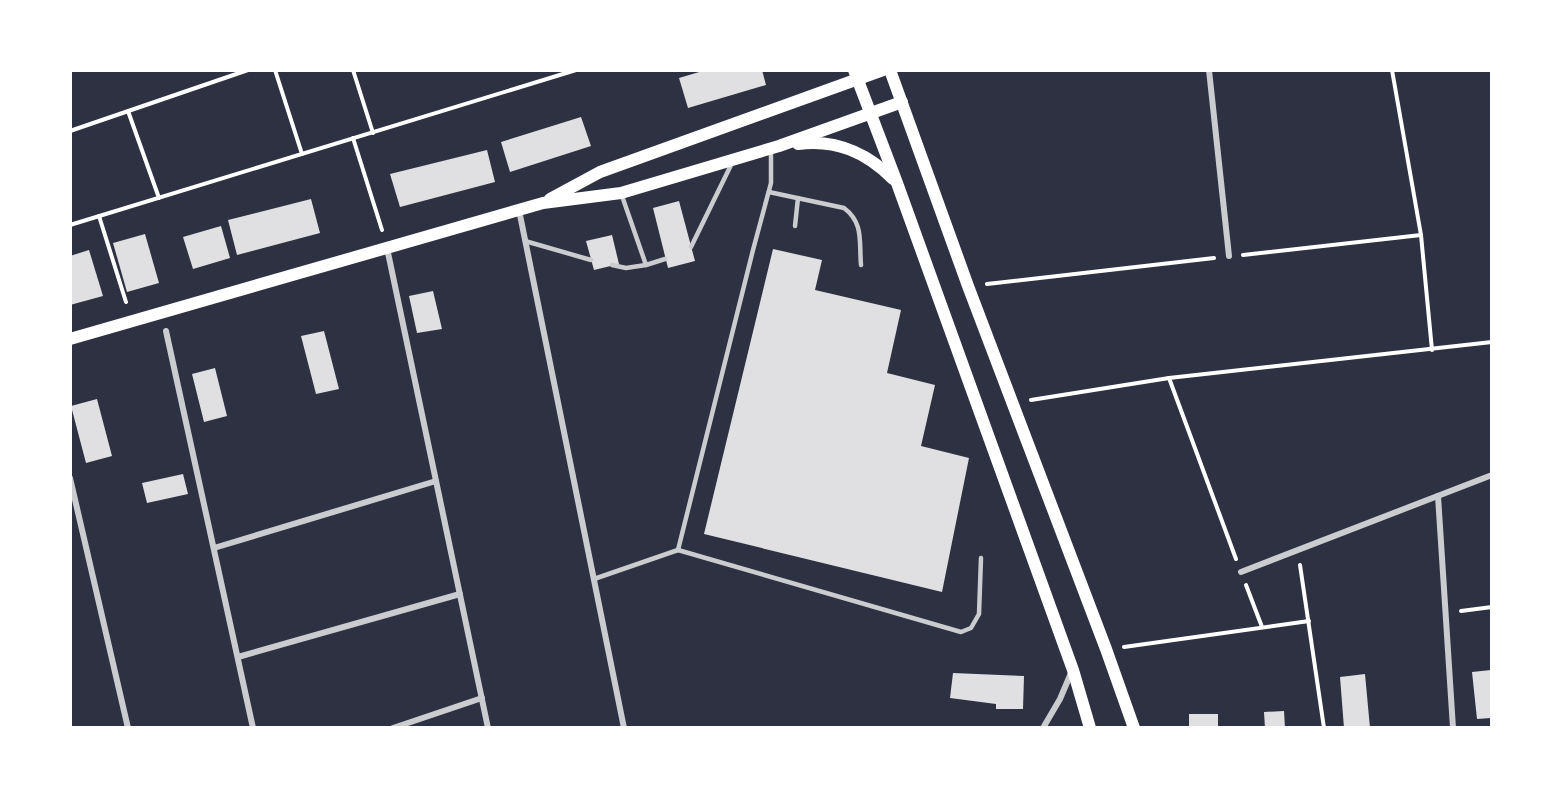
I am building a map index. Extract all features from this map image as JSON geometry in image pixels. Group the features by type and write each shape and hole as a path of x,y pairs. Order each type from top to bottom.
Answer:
{"main road":[{"path":"70,339 519,210 543,202 600,172 855,75 883,70"},
{"path":"890,70 968,286 1134,728"},
{"path":"855,75 897,183 1072,670 1090,728"},
{"path":"543,202 621,193 775,147 902,102"},
{"path":"775,147 817,142 850,148 874,162 897,183"}],"street":[{"path":"1209,70 1229,256"},
{"path":"519,210 624,728"},
{"path":"387,248 488,728"},
{"path":"166,331 253,728"},
{"path":"1241,572 1491,475"},
{"path":"70,478 128,728"},
{"path":"214,548 436,480"},
{"path":"1438,496 1453,728"},
{"path":"238,657 460,594"},
{"path":"1043,728 1060,699 1072,670"},
{"path":"393,728 482,698"}],"lane":[{"path":"678,550 769,192 775,147"},
{"path":"692,247 732,160"},
{"path":"769,192 844,208 853,214 858,223 861,265"},
{"path":"621,193 646,265"},
{"path":"795,226 798,198"},
{"path":"525,241 591,260"},
{"path":"612,265 626,268 665,259"},
{"path":"594,579 678,550 961,632 972,628 979,614 981,558"}],"path":[{"path":"70,131 248,70"},
{"path":"275,70 302,154"},
{"path":"353,70 373,133"},
{"path":"70,225 576,70"},
{"path":"1392,70 1421,235 1432,350"},
{"path":"128,111 159,198"},
{"path":"354,138 382,230"},
{"path":"99,216 126,302"},
{"path":"987,284 1421,235"},
{"path":"1031,400 1169,378 1491,342"},
{"path":"1169,378 1262,627"},
{"path":"1298,550 1324,728"},
{"path":"1446,612 1491,607"},
{"path":"1124,647 1309,621"}],"building":[{"path":"706,70 762,70 766,85 688,108 679,78"},
{"path":"581,117 591,146 510,172 501,142"},
{"path":"487,150 495,182 400,207 390,174"},
{"path":"311,199 320,233 237,255 228,220"},
{"path":"679,201 695,261 668,268 653,208"},
{"path":"221,226 230,258 193,269 183,237"},
{"path":"145,234 159,283 127,292 113,243"},
{"path":"612,235 619,264 594,270 586,241"},
{"path":"773,249 822,260 815,290 901,310 887,373 935,385 921,446 969,458 942,592 704,534"},
{"path":"89,250 103,296 70,305 70,256"},
{"path":"433,291 442,329 417,333 409,296"},
{"path":"324,331 339,389 316,394 301,336"},
{"path":"215,368 227,416 204,422 192,374"},
{"path":"97,399 112,456 86,463 71,406"},
{"path":"183,474 188,494 147,503 142,483"},
{"path":"1491,670 1491,718 1477,719 1472,672"},
{"path":"953,673 1024,676 1023,709 996,709 996,704 950,698"},
{"path":"1365,674 1370,728 1344,728 1340,677"},
{"path":"1284,711 1285,728 1265,728 1264,712"},
{"path":"1189,714 1218,714 1218,728 1189,728"}]}
